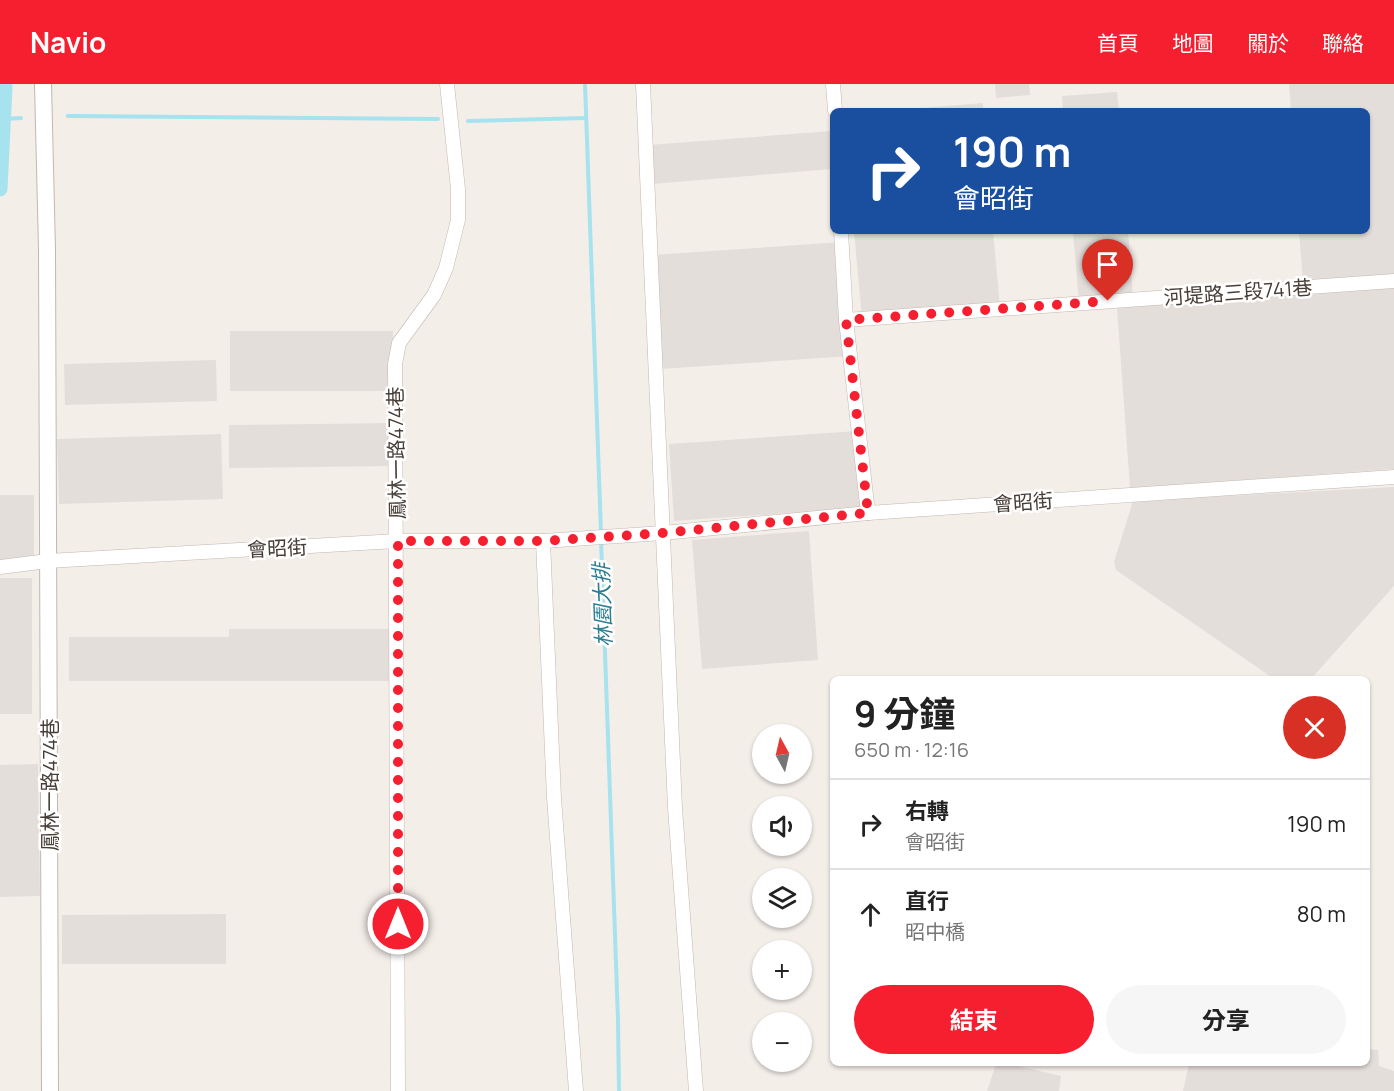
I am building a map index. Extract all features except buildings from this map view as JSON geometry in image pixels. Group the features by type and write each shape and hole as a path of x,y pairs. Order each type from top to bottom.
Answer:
{"street":[{"name":"鳳林一路474巷","path":"43,84 47,262 50,1091"},
{"name":"鳳林一路474巷","path":"398,1091 398,541 395,364 399,343 435,295 446,268 458,220 458,189 447,84"},
{"path":"643,84 657,533 696,1091"},
{"path":"833,84 835,108"},
{"path":"841,234 846,320 868,513"},
{"name":"河堤路三段741巷","path":"846,320 1394,281"},
{"name":"會昭街","path":"0,567 48,561 398,541 548,540 657,533 868,513 1394,477"},
{"path":"548,540 554,798 576,1091"}],"shaded area":[{"path":"995,84 1029,84 1030,95 996,98"},
{"path":"1289,84 1394,84 1394,276 1303,283 1299,234 1370,234 1370,108 1291,108"},
{"path":"1117,92 1119,108 1063,108 1062,96"},
{"path":"983,103 983,108 922,108"},
{"path":"830,131 830,169 652,184 649,145"},
{"path":"854,234 993,234 1000,307 862,318"},
{"path":"1073,234 1128,234 1133,297 1079,302"},
{"path":"843,242 851,356 660,369 652,255"},
{"path":"1394,288 1394,469 1130,488 1117,308"},
{"path":"230,331 393,331 393,391 230,391"},
{"path":"216,360 217,401 65,405 64,364"},
{"path":"393,423 394,466 229,468 229,425"},
{"path":"857,431 862,508 674,521 669,444"},
{"path":"221,434 223,499 59,504 57,439"},
{"path":"1394,487 1394,586 1314,676 1270,676 1116,570 1114,562 1133,501"},
{"path":"0,495 34,495 34,563 0,562"},
{"path":"809,531 818,660 702,669 692,540"},
{"path":"0,578 32,578 32,714 0,714"},
{"path":"229,629 397,629 397,681 69,681 69,637 229,637"},
{"path":"38,764 40,896 0,897 0,765"},
{"path":"226,914 226,964 62,964 62,915"},
{"path":"1370,1049 1378,1050 1379,1066 1394,1071 1394,1091 1183,1091 1189,1066 1370,1066"},
{"path":"995,1066 1018,1066 1061,1076 1059,1091 987,1091"}],"waterway":[{"name":"林園大排","path":"585,84 601,533"},
{"path":"0,189 5,87"},
{"path":"68,116 438,119"},
{"path":"4,119 21,118"},
{"path":"468,121 586,118"},
{"name":"林園大排","path":"601,540 619,1091"}],"route":[{"path":"398,924 398,541 543,541 663,533 868,513 846,320 1108,301"}]}
